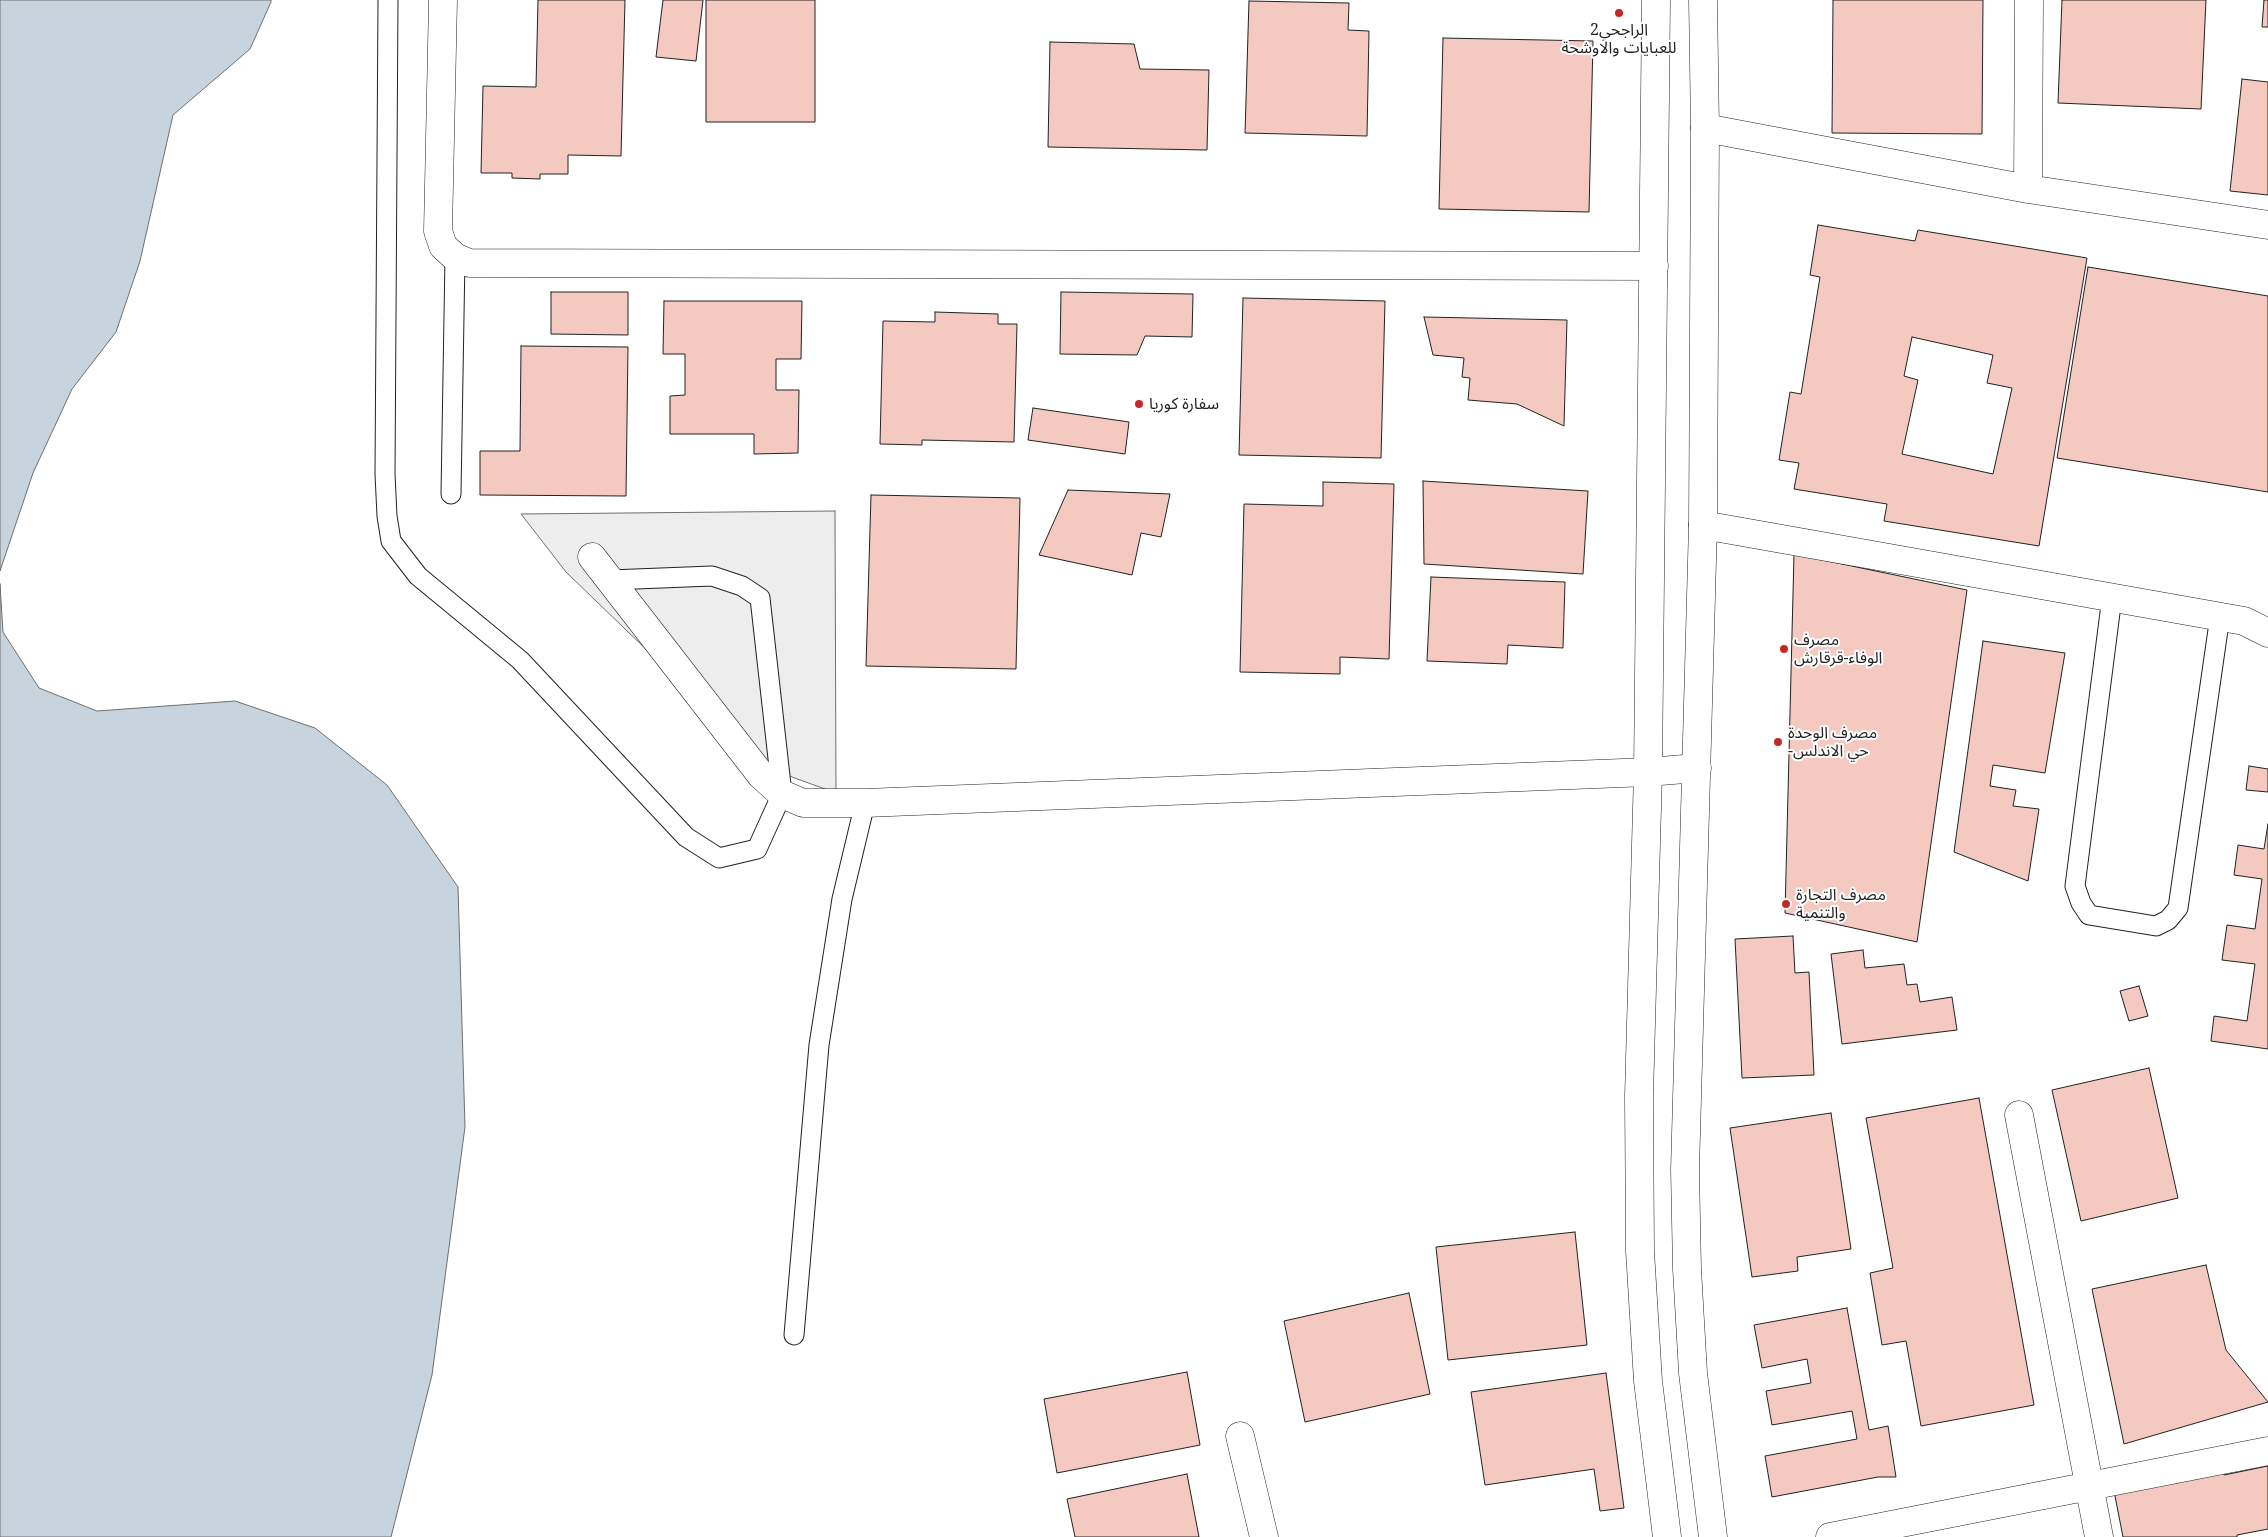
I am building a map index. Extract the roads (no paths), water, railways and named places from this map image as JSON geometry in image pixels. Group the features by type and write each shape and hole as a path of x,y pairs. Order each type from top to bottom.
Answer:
{"street":[{"path":"443,0 438,231 443,246 455,258 469,263 1654,266"},
{"path":"1656,0 1648,772 1639,1096 1640,1251 1648,1380 1667,1537"},
{"path":"1704,0 1703,525 1685,1170 1687,1269 1693,1373 1713,1537"},
{"path":"2028,189 2029,0"},
{"path":"1705,128 2028,189 2268,225"},
{"path":"1703,525 2220,616 2244,621 2268,633"},
{"path":"592,557 761,775 782,794 803,803 865,804 1648,772 1697,768"},
{"path":"2019,1115 2091,1485 2099,1537"},
{"path":"1240,1436 1264,1537"},
{"path":"1830,1537 2268,1451"}],"lane":[{"path":"388,0 385,474 387,516 391,541 418,576 520,660 686,837 719,858 757,849 782,794 760,598 742,586 712,576 610,580"},
{"path":"451,494 455,258"},
{"path":"2112,597 2075,886 2081,903 2089,915 2156,926 2168,920 2178,908 2220,616"},
{"path":"794,1335 819,1045 842,899 865,804"}],"place":[{"name":"الراجحي2 للعبايات والاوشحة","path":"1619,13"},
{"name":"سفارة كوريا","path":"1139,404"},
{"name":"مصرف الوفاء-قرقارش","path":"1784,649"},
{"name":"مصرف الوحدة -حي الاندلس","path":"1778,742"},
{"name":"مصرف التجارة والتنمية","path":"1786,904"}]}
